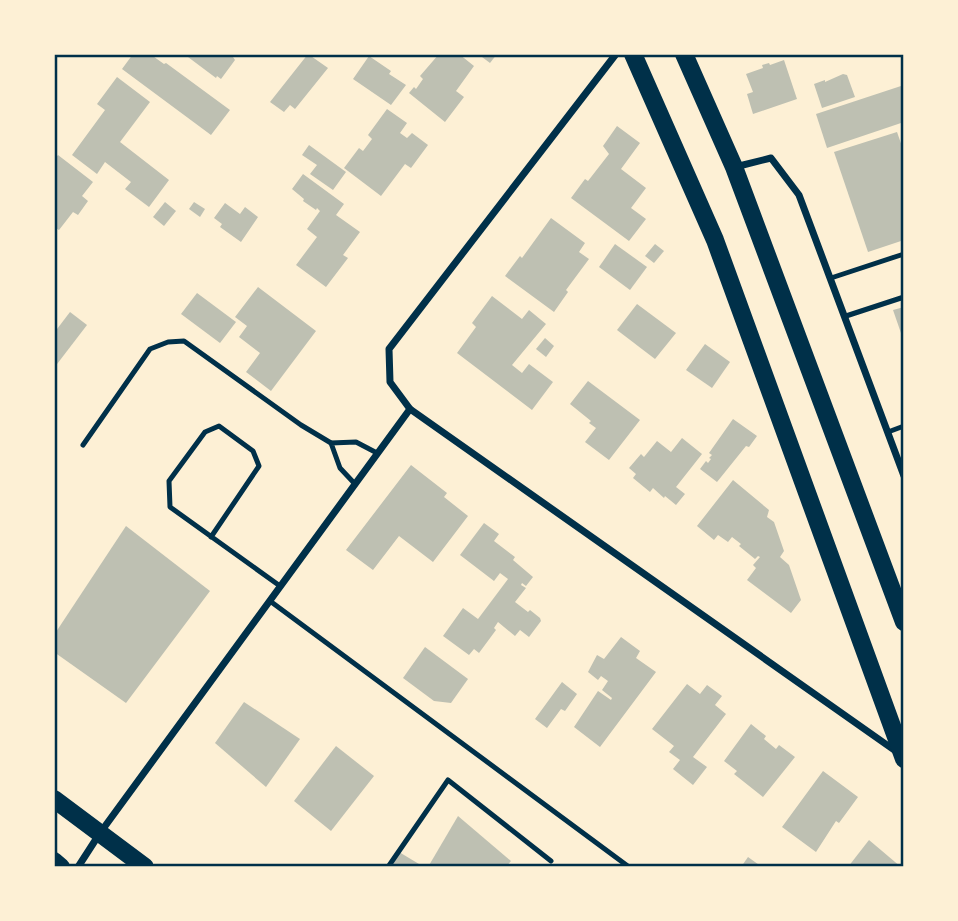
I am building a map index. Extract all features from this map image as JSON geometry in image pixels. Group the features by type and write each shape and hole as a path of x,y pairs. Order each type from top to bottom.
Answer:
{"main road":[{"path":"633,54 715,240 903,758"},
{"path":"684,54 734,167 904,622"},
{"path":"54,799 145,867"},
{"path":"54,861 61,867"}],"street":[{"path":"616,54 389,349 390,382 410,409 903,758"},
{"path":"734,167 771,158 799,195 904,476"},
{"path":"78,867 100,833 410,409"}],"lane":[{"path":"831,278 904,254"},
{"path":"846,316 904,297"},
{"path":"83,445 150,348 168,342 184,341 301,425 331,443 356,442 377,453"},
{"path":"211,537 259,466 253,451 219,426 205,432 169,481 170,507 211,537 281,586"},
{"path":"888,432 904,426"},
{"path":"331,443 340,468 355,484"},
{"path":"270,600 629,867"},
{"path":"388,867 448,780 551,861"}],"building":[{"path":"133,54 150,54 166,63 230,110 211,135 122,69"},
{"path":"184,54 231,54 235,60 221,79"},
{"path":"308,54 328,68 295,109 290,105 284,112 270,102"},
{"path":"439,54 459,54 474,66 456,91 464,97 445,122 409,93 414,87 416,89 423,79 420,76"},
{"path":"478,54 497,54 490,63"},
{"path":"369,56 406,85 391,105 353,79"},
{"path":"784,60 797,99 753,114 747,94 753,92 746,74 763,68 762,65"},
{"path":"847,75 855,97 822,108 814,84"},
{"path":"117,77 150,102 120,142 169,180 149,207 125,189 131,182 105,162 97,174 72,155 105,110 97,104"},
{"path":"904,85 904,122 827,148 816,114"},
{"path":"387,109 407,123 400,133 407,138 412,133 428,145 411,168 405,164 381,196 344,168 359,148 363,151 372,139 368,135"},
{"path":"617,126 640,143 621,169 646,188 631,208 646,219 629,241 571,198 609,154 603,146"},
{"path":"897,132 904,152 904,240 868,252 834,152"},
{"path":"309,145 346,172 333,190 310,174 317,165 302,155"},
{"path":"58,155 93,182 82,196 88,201 78,215 73,212 59,230 54,227 54,160"},
{"path":"303,174 344,204 336,215 360,232 343,255 348,258 326,287 296,265 317,237 307,229 320,211 303,201 292,189"},
{"path":"165,202 176,211 164,226 153,217"},
{"path":"194,202 205,209 200,217 189,209"},
{"path":"225,203 240,214 245,207 258,217 241,242 220,227 222,224 214,218"},
{"path":"551,218 585,243 579,252 589,259 566,290 568,292 554,312 505,276 520,256 522,258"},
{"path":"615,244 647,267 630,290 599,267"},
{"path":"655,244 664,251 654,263 645,256"},
{"path":"258,287 316,331 271,391 246,372 260,353 239,337 247,326 235,317"},
{"path":"197,293 236,322 220,343 181,314"},
{"path":"492,296 522,319 529,310 546,324 512,365 522,373 529,364 553,382 532,410 457,353 476,327 472,323"},
{"path":"637,304 676,333 655,359 617,330"},
{"path":"904,307 904,335 902,336 893,310"},
{"path":"70,312 87,325 54,368 54,333"},
{"path":"545,338 554,346 546,357 536,349"},
{"path":"705,344 730,362 712,388 686,370"},
{"path":"588,381 640,420 609,460 585,442 596,428 570,404"},
{"path":"733,419 757,436 717,482 700,469 711,459 709,458 712,455 709,453"},
{"path":"682,438 702,454 676,487 685,494 676,505 653,488 650,492 633,478 636,474 629,468 641,454 644,457 657,441 671,452"},
{"path":"411,465 447,493 444,497 468,516 433,562 399,536 373,570 346,550"},
{"path":"733,480 769,510 767,517 774,522 784,551 780,557 789,565 801,600 791,613 747,580 756,568 753,565 760,557 755,559 732,537 728,542 718,535 714,540 697,526"},
{"path":"484,523 499,534 494,541 515,557 513,560 533,577 526,586 522,583 526,588 515,602 528,612 530,610 541,621 529,637 520,630 515,636 498,622 494,628 496,630 479,653 474,649 469,655 443,636 463,608 478,619 508,579 500,573 494,581 460,555"},
{"path":"126,526 210,591 126,703 54,652 54,635"},
{"path":"621,637 640,651 636,658 656,672 600,747 574,727 598,691 611,700 602,690 608,681 601,676 598,680 588,672 597,655 604,659"},
{"path":"425,647 468,679 451,703 434,701 403,678"},
{"path":"562,682 577,694 565,711 561,709 547,728 535,719"},
{"path":"687,684 700,694 707,685 722,696 715,705 726,714 693,757 707,767 693,785 673,769 680,760 669,752 674,746 652,729"},
{"path":"244,702 300,739 266,787 215,743"},
{"path":"751,724 766,736 764,739 776,749 779,745 795,757 763,797 734,774 737,771 724,761"},
{"path":"336,746 374,776 331,831 294,801"},
{"path":"823,771 858,797 839,823 836,821 816,852 782,827"},
{"path":"458,816 511,861 506,867 428,867"},
{"path":"869,840 901,867 848,867"},
{"path":"399,852 424,867 390,867"},
{"path":"748,857 762,867 741,867"}]}
